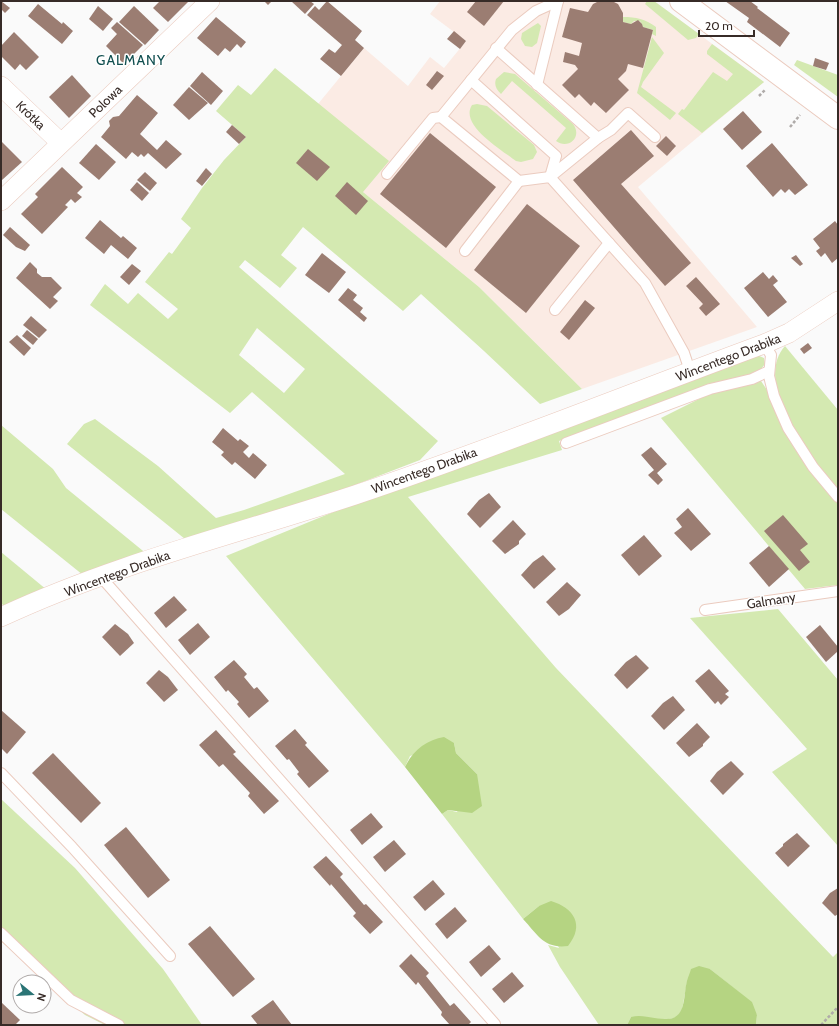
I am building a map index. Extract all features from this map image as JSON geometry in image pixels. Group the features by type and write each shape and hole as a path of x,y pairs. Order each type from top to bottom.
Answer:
{"street":[{"name":"Polowa","path":"1,201 210,1"},
{"path":"681,1 838,118"},
{"name":"Krótka","path":"1,86 61,143"},
{"name":"Wincentego Drabika","path":"1,617 127,567 354,495 436,467 764,344 789,333 838,302"}],"lane":[{"path":"387,174 433,118 441,117 512,30 536,11 558,1"},
{"path":"537,85 558,1"},
{"path":"496,48 598,138"},
{"path":"471,80 556,156 550,177"},
{"path":"465,251 519,181 550,177 598,138 611,130 628,113 655,137"},
{"path":"441,117 519,181"},
{"path":"550,177 645,283 684,353 690,371"},
{"path":"555,310 609,243"},
{"path":"764,344 771,355 769,371 774,396 788,428 813,467 838,497"},
{"path":"566,443 710,390 752,379 769,371"},
{"path":"101,577 495,1024"},
{"name":"Galmany","path":"705,610 838,591"},
{"path":"1,773 72,847 170,956"},
{"path":"1,933 71,1000 119,1025"}],"path":[{"path":"790,127 804,108"},
{"path":"821,1025 838,1007"}],"shaded area":[{"path":"440,1 654,1 764,82 638,187 757,327 582,389 479,287 363,192 318,104 364,48 408,86 430,57 444,68 466,41 430,14"}],"green space":[{"path":"647,1 654,1 699,34 696,38 688,40 645,4"},
{"path":"623,17 632,17 652,24 656,27 656,36 652,34 653,30 643,27 640,21 634,21 631,24 623,22"},
{"path":"538,23 541,26 537,43 532,47 525,46 521,39 522,33"},
{"path":"652,37 664,53 641,87 676,113 670,120 637,93"},
{"path":"712,44 764,82 702,133 678,114 682,109 684,110 713,72 727,81 733,74 707,54 707,51"},
{"path":"797,60 838,75 838,97 794,65"},
{"path":"275,68 389,161 363,192 479,287 582,389 540,404 421,294 403,311 303,227 281,255 297,268 280,288 245,260 239,267 438,441 420,460 342,490 185,539 67,444 84,424 95,419 158,466 216,518 244,510 345,474 252,392 230,413 90,305 105,284 128,304 138,293 168,319 178,309 145,282 169,252 172,254 191,228 181,219 202,188 224,160 246,137 216,111 238,85 251,95","holes":["257,328 305,369 284,393 239,355"]},
{"path":"504,72 515,74 573,124 576,129 576,133 573,141 565,144 556,141 566,128 512,81 501,94 496,87 495,81"},
{"path":"477,104 487,106 534,145 537,152 533,159 521,162 516,161 492,144 471,121 470,113 472,105"},
{"path":"785,346 838,410 838,492 801,442 789,422 780,401 775,380 776,362"},
{"path":"757,355 764,358 765,364 761,369 751,375 608,422 559,441 562,450 408,497 556,668 833,957 838,952 838,1025 756,1025 757,1015 741,994 710,969 687,982 682,1010 677,1017 665,1020 631,1017 627,1025 599,1025 560,967 548,945 559,948 539,906 523,919 442,814 448,810 457,812 477,774 456,753 454,743 410,756 405,767 226,556 353,504"},
{"path":"755,381 761,381 767,390 783,428 809,469 838,504 838,585 805,589 661,418 711,393"},
{"path":"1,425 53,469 66,488 148,555 83,575 1,509"},
{"path":"1,552 47,590 4,606 1,603"},
{"path":"778,609 838,680 838,846 772,772 807,749 690,618"},
{"path":"444,737 454,743 456,753 477,774 482,806 472,813 448,810 442,814 405,767 416,751 426,743"},
{"path":"1,799 75,868 163,969 202,1025 105,1025 85,1015 52,986 52,974 38,974 1,941"},
{"path":"551,901 566,908 574,918 576,931 568,946 553,945 542,940 523,919 539,906"},
{"path":"699,966 710,969 752,1002 757,1015 756,1025 627,1025 631,1017 640,1016 665,1019 677,1016 683,1006 687,981 691,969"}],"building":[{"path":"1,1 10,8 5,13 1,9"},
{"path":"160,1 189,1 168,22 153,8"},
{"path":"264,1 272,1 268,5"},
{"path":"291,1 310,1 314,4 305,14"},
{"path":"327,1 362,31 355,40 364,48 341,76 320,59 329,49 335,53 342,45 307,15 315,6 319,10"},
{"path":"476,1 504,1 484,26 467,12"},
{"path":"599,1 612,1 618,4 623,13 623,22 631,24 638,20 643,27 653,30 643,68 628,64 626,71 618,79 629,90 606,113 594,102 591,106 579,94 575,98 562,85 578,69 575,65 563,62 565,52 579,56 582,43 562,37 570,8 588,12 593,4"},
{"path":"725,1 750,1 790,33 780,47 747,22 749,18"},
{"path":"38,4 73,31 62,44 28,16"},
{"path":"98,6 113,19 103,31 89,19"},
{"path":"134,6 159,30 145,45 119,22"},
{"path":"216,17 246,42 241,48 237,44 230,52 225,48 218,56 197,38"},
{"path":"117,22 143,45 124,64 106,46 117,34 111,28"},
{"path":"454,31 466,41 460,49 447,39"},
{"path":"14,32 39,57 26,70 20,64 15,70 1,56 1,46"},
{"path":"815,58 829,63 826,70 813,66"},
{"path":"437,71 444,76 432,90 426,85"},
{"path":"202,72 223,91 211,105 190,86"},
{"path":"72,75 91,96 69,118 49,97"},
{"path":"189,87 208,103 189,120 173,105"},
{"path":"137,95 158,113 140,134 157,150 166,140 182,154 166,169 148,153 144,157 141,154 138,157 132,152 126,159 101,137 110,126 109,121 113,117 119,116"},
{"path":"743,111 762,132 742,150 723,129"},
{"path":"232,125 246,137 239,144 226,132"},
{"path":"631,130 654,156 621,184 691,263 665,286 573,180"},
{"path":"430,133 496,187 446,248 380,194"},
{"path":"666,136 676,146 667,156 656,146"},
{"path":"1,141 22,162 2,180 1,179"},
{"path":"772,143 808,185 795,195 789,189 785,193 781,189 773,197 746,166"},
{"path":"96,144 116,162 99,180 79,163"},
{"path":"308,149 330,167 317,181 296,163"},
{"path":"62,167 83,187 77,193 82,197 75,203 71,199 65,205 68,207 42,234 21,214 38,197 35,194"},
{"path":"206,168 212,174 202,186 196,181"},
{"path":"145,172 157,183 150,191 137,180"},
{"path":"137,182 149,193 142,201 130,190"},
{"path":"347,182 368,201 356,215 335,196"},
{"path":"527,204 580,246 526,313 474,270"},
{"path":"100,220 121,238 123,236 137,248 128,259 111,245 104,254 85,238"},
{"path":"835,221 838,225 838,258 832,263 825,253 821,257 816,251 820,248 813,239"},
{"path":"10,227 30,245 25,251 16,247 3,235"},
{"path":"322,253 346,272 329,293 305,275"},
{"path":"796,255 803,264 800,266 791,258"},
{"path":"30,262 37,269 37,273 42,277 51,277 62,288 53,297 58,301 50,309 16,278"},
{"path":"132,264 141,271 129,285 120,277"},
{"path":"763,272 769,279 773,275 778,281 773,285 787,302 768,317 744,288"},
{"path":"696,277 720,304 706,316 699,308 703,304 686,286"},
{"path":"348,288 357,295 353,300 363,308 360,312 367,318 364,322 338,300"},
{"path":"585,300 595,308 569,340 560,332"},
{"path":"31,316 47,330 39,338 23,325"},
{"path":"27,330 38,339 33,345 22,336"},
{"path":"17,335 31,348 24,356 9,342"},
{"path":"808,343 812,348 804,354 800,349"},
{"path":"223,428 238,441 240,439 249,446 243,452 249,458 253,453 267,465 255,479 235,462 232,465 221,455 224,452 212,442"},
{"path":"651,447 667,464 657,473 663,480 658,485 648,475 654,470 641,455"},
{"path":"489,493 501,507 480,528 467,514 479,500"},
{"path":"688,508 711,534 691,551 674,533 682,527 676,519"},
{"path":"783,515 808,544 800,550 810,562 799,571 764,531"},
{"path":"513,520 526,534 519,541 519,544 505,554 492,541"},
{"path":"644,535 662,556 639,576 621,555"},
{"path":"769,546 789,569 769,587 749,563"},
{"path":"543,555 556,569 534,589 521,575 533,562"},
{"path":"567,582 581,595 569,609 559,616 546,602"},
{"path":"174,596 187,610 166,628 154,613"},
{"path":"198,623 210,637 190,655 178,640"},
{"path":"115,624 128,634 134,643 120,656 102,637"},
{"path":"820,625 838,647 838,651 826,662 806,637"},
{"path":"636,655 649,668 627,689 614,675 626,662"},
{"path":"234,660 247,674 244,677 254,689 257,687 269,701 249,718 237,704 239,702 228,690 226,692 214,677"},
{"path":"709,669 729,691 725,694 729,697 721,705 718,701 715,704 695,681"},
{"path":"159,670 168,677 178,690 164,702 146,683"},
{"path":"673,696 685,710 664,730 651,716 663,703"},
{"path":"1,710 26,732 7,754 1,748"},
{"path":"697,723 710,737 703,744 703,746 689,757 676,743"},
{"path":"295,729 307,743 305,745 329,771 309,788 297,774 299,772 289,759 287,760 275,746"},
{"path":"216,730 236,752 233,754 279,801 264,814 248,796 250,793 223,764 219,767 199,745"},
{"path":"53,753 101,803 81,823 32,773"},
{"path":"731,761 744,774 723,795 710,781 717,772"},
{"path":"371,813 383,827 362,845 350,830"},
{"path":"126,827 170,880 148,898 104,845"},
{"path":"797,833 810,846 788,867 775,853 783,846 783,844"},
{"path":"394,840 406,854 385,872 373,857"},
{"path":"326,856 343,874 340,877 364,905 366,904 383,922 370,934 353,916 356,913 331,884 330,886 313,867"},
{"path":"433,880 445,894 425,911 413,897"},
{"path":"838,888 838,914 835,916 822,903 830,893"},
{"path":"455,907 467,921 447,939 435,924"},
{"path":"210,926 255,979 233,997 188,944"},
{"path":"489,945 501,959 481,977 469,962"},
{"path":"411,954 429,973 426,976 450,1006 454,1003 471,1022 468,1025 450,1025 441,1015 442,1012 418,982 416,985 399,966"},
{"path":"512,972 524,986 504,1003 492,989"},
{"path":"273,1000 292,1025 258,1025 251,1016"},
{"path":"1,1002 20,1020 15,1025 1,1025"}],"district":[{"name":"GALMANY","path":"131,60"}]}
